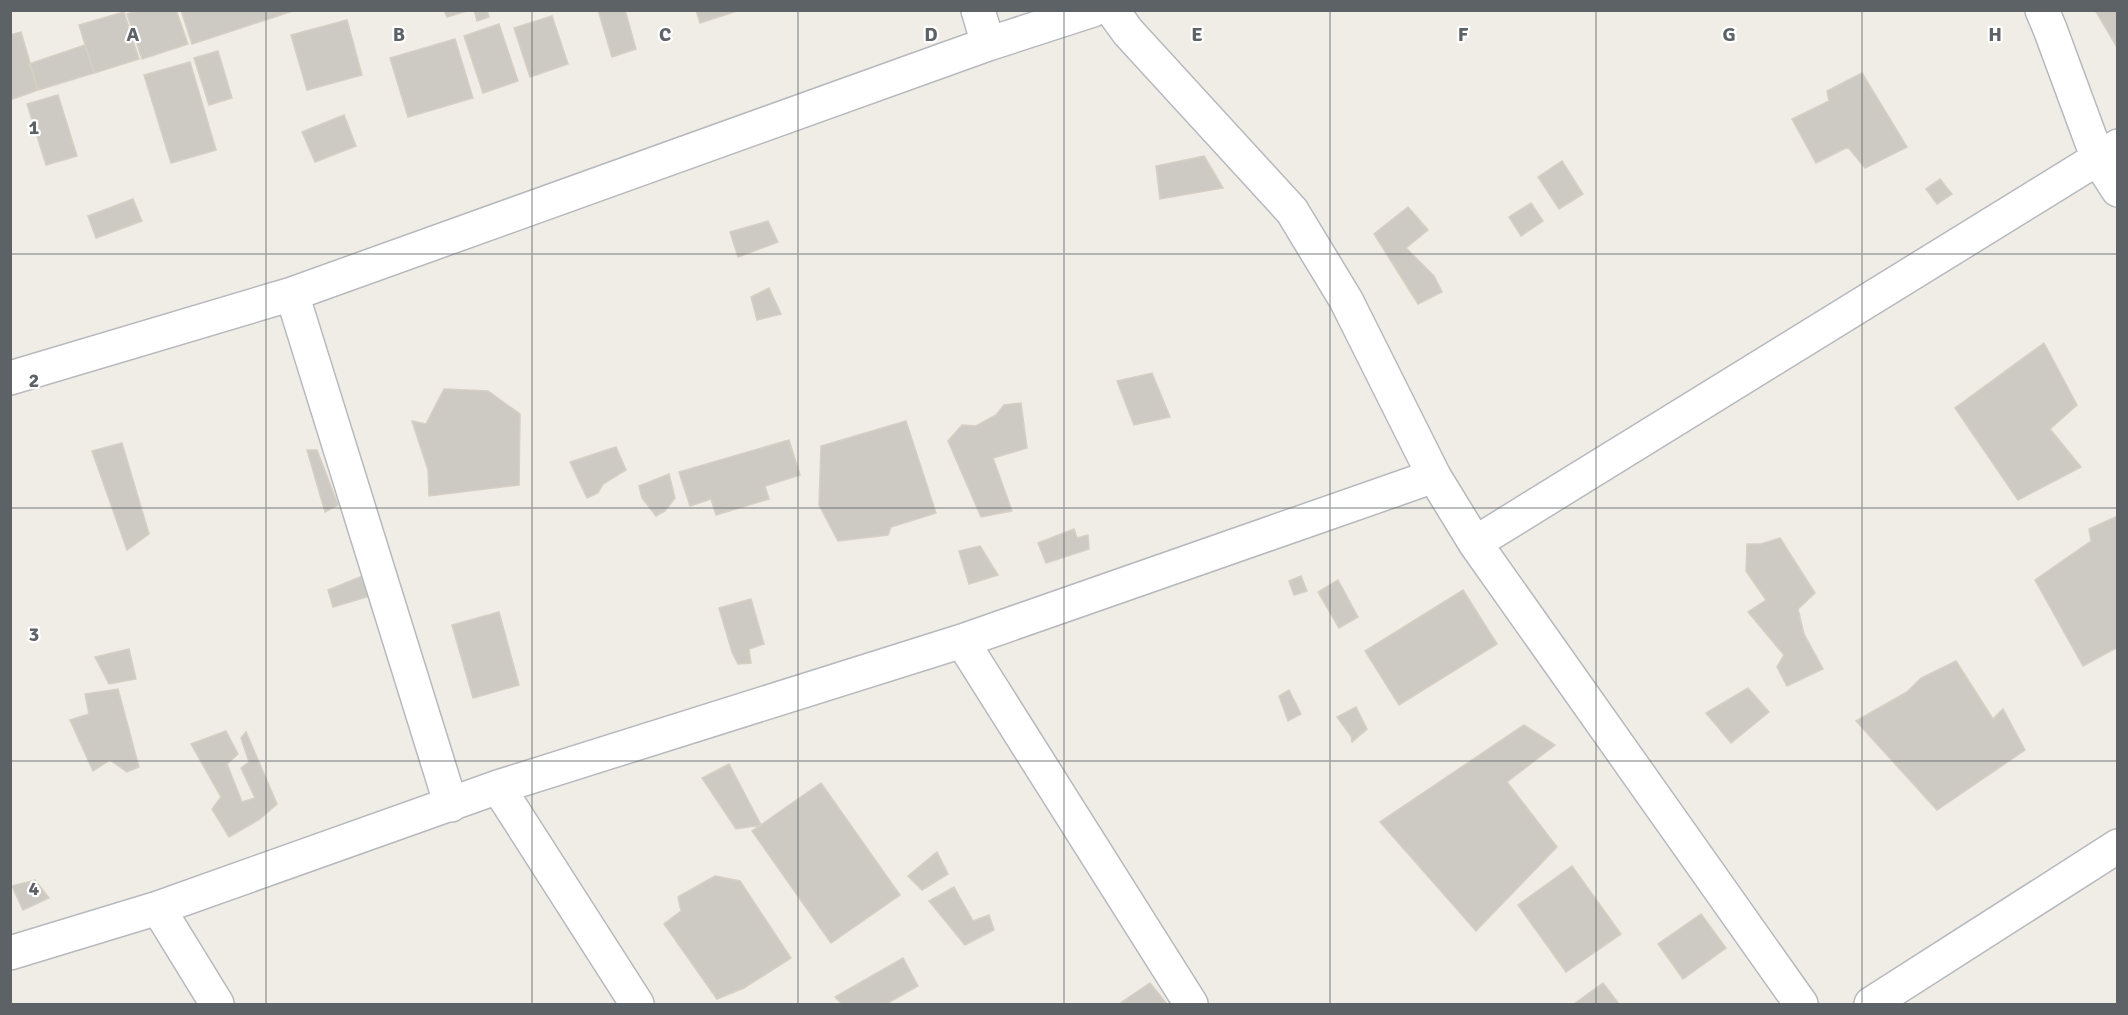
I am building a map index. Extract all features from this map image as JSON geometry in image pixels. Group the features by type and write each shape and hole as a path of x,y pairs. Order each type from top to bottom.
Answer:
{"street":[{"path":"978,10 988,44"},
{"path":"10,378 292,294 988,44 1093,10"},
{"path":"1112,10 1128,32 1292,211 1346,300 1434,476 1475,543 1801,1005"},
{"path":"2042,10 2108,153 2118,190"},
{"path":"1475,543 2108,153"},
{"path":"292,294 451,805"},
{"path":"10,952 158,908 498,787 962,641 1434,476"},
{"path":"962,641 1191,1005"},
{"path":"498,787 638,1005"},
{"path":"1871,1005 2118,846"},
{"path":"158,908 218,1005"}],"building":[{"path":"139,10 176,10 188,44 142,59 127,14"},
{"path":"181,10 296,10 192,44"},
{"path":"444,10 470,10 447,17"},
{"path":"474,10 487,10 489,17 477,21"},
{"path":"598,10 625,10 636,49 612,57"},
{"path":"696,10 740,10 700,23"},
{"path":"2095,10 2118,10 2118,49"},
{"path":"124,12 139,59 94,73 79,25"},
{"path":"552,16 568,64 530,77 514,28"},
{"path":"347,20 362,75 307,90 291,35"},
{"path":"499,24 518,81 483,93 464,36"},
{"path":"21,32 38,90 10,100 10,35"},
{"path":"455,39 473,98 408,117 390,58"},
{"path":"85,45 94,73 38,90 29,64"},
{"path":"218,51 232,98 209,105 194,58"},
{"path":"190,62 216,150 171,163 144,75"},
{"path":"1862,73 1907,147 1865,168 1848,147 1816,163 1792,119 1829,101 1827,91"},
{"path":"58,95 77,156 46,165 27,104"},
{"path":"344,115 356,146 315,162 302,132"},
{"path":"1204,156 1223,188 1160,199 1156,166"},
{"path":"1562,161 1583,194 1559,209 1538,177"},
{"path":"1940,179 1952,194 1937,204 1926,189"},
{"path":"133,199 142,221 96,238 88,216"},
{"path":"1531,203 1543,221 1521,236 1509,217"},
{"path":"1408,207 1428,230 1406,248 1434,276 1442,292 1418,304 1374,234"},
{"path":"768,221 778,242 738,257 730,232"},
{"path":"769,288 781,314 757,320 751,297"},
{"path":"2044,343 2077,405 2050,429 2081,467 2018,500 1955,408"},
{"path":"1152,373 1170,417 1134,425 1117,381"},
{"path":"444,389 488,391 520,414 519,485 429,496 428,470 412,421 426,424"},
{"path":"1021,403 1027,448 993,458 1012,511 981,517 948,441 962,425 976,426 996,415 1004,405"},
{"path":"906,421 936,513 891,527 888,535 838,541 819,505 821,446"},
{"path":"789,440 800,475 765,486 769,499 716,515 711,499 690,506 679,472"},
{"path":"122,443 149,534 127,550 92,451"},
{"path":"616,447 626,470 603,484 598,493 587,498 570,462"},
{"path":"307,450 317,450 338,505 325,512"},
{"path":"669,474 675,498 665,511 656,516 642,498 639,486"},
{"path":"2118,516 2118,647 2083,666 2035,580 2091,541 2089,529"},
{"path":"1074,529 1077,538 1088,535 1089,549 1046,563 1038,543"},
{"path":"1780,538 1815,593 1798,609 1804,634 1823,669 1787,686 1777,667 1784,655 1748,612 1766,600 1746,571 1747,544 1761,544"},
{"path":"980,546 998,575 969,584 959,551"},
{"path":"365,575 370,596 333,607 328,590"},
{"path":"1301,576 1307,591 1294,595 1289,581"},
{"path":"1338,580 1358,617 1339,628 1318,592"},
{"path":"1463,590 1497,644 1399,705 1365,651"},
{"path":"751,599 764,644 749,649 751,663 738,664 732,652 719,608"},
{"path":"499,612 519,685 473,698 452,625"},
{"path":"129,649 136,679 109,684 95,657"},
{"path":"1956,661 1993,719 2003,709 2025,750 1937,810 1856,721 1907,692 1921,678"},
{"path":"1748,688 1769,712 1731,743 1706,713"},
{"path":"118,689 139,767 127,772 110,760 93,771 70,720 89,714 85,694"},
{"path":"1289,690 1301,714 1288,721 1279,696"},
{"path":"1356,707 1367,729 1352,742 1351,736 1337,717"},
{"path":"1524,725 1555,745 1507,782 1557,847 1476,931 1380,822"},
{"path":"226,731 238,754 227,764 242,802 255,798 241,768 249,762 241,738 246,732 277,804 260,819 229,837 212,809 221,797 191,744"},
{"path":"729,764 761,825 736,829 702,778"},
{"path":"821,783 900,895 831,943 752,831"},
{"path":"937,852 948,874 922,890 908,876"},
{"path":"1572,866 1621,934 1566,972 1518,905"},
{"path":"715,876 740,881 791,958 744,988 717,999 664,924 681,911 678,897"},
{"path":"35,880 49,898 23,910 12,886"},
{"path":"954,887 973,921 989,915 994,930 965,945 929,901"},
{"path":"1701,914 1726,948 1683,979 1658,944"},
{"path":"903,958 918,986 886,1004 842,1004 835,997"},
{"path":"1150,983 1167,1004 1119,1004"},
{"path":"1603,983 1619,1004 1574,1004"}]}
